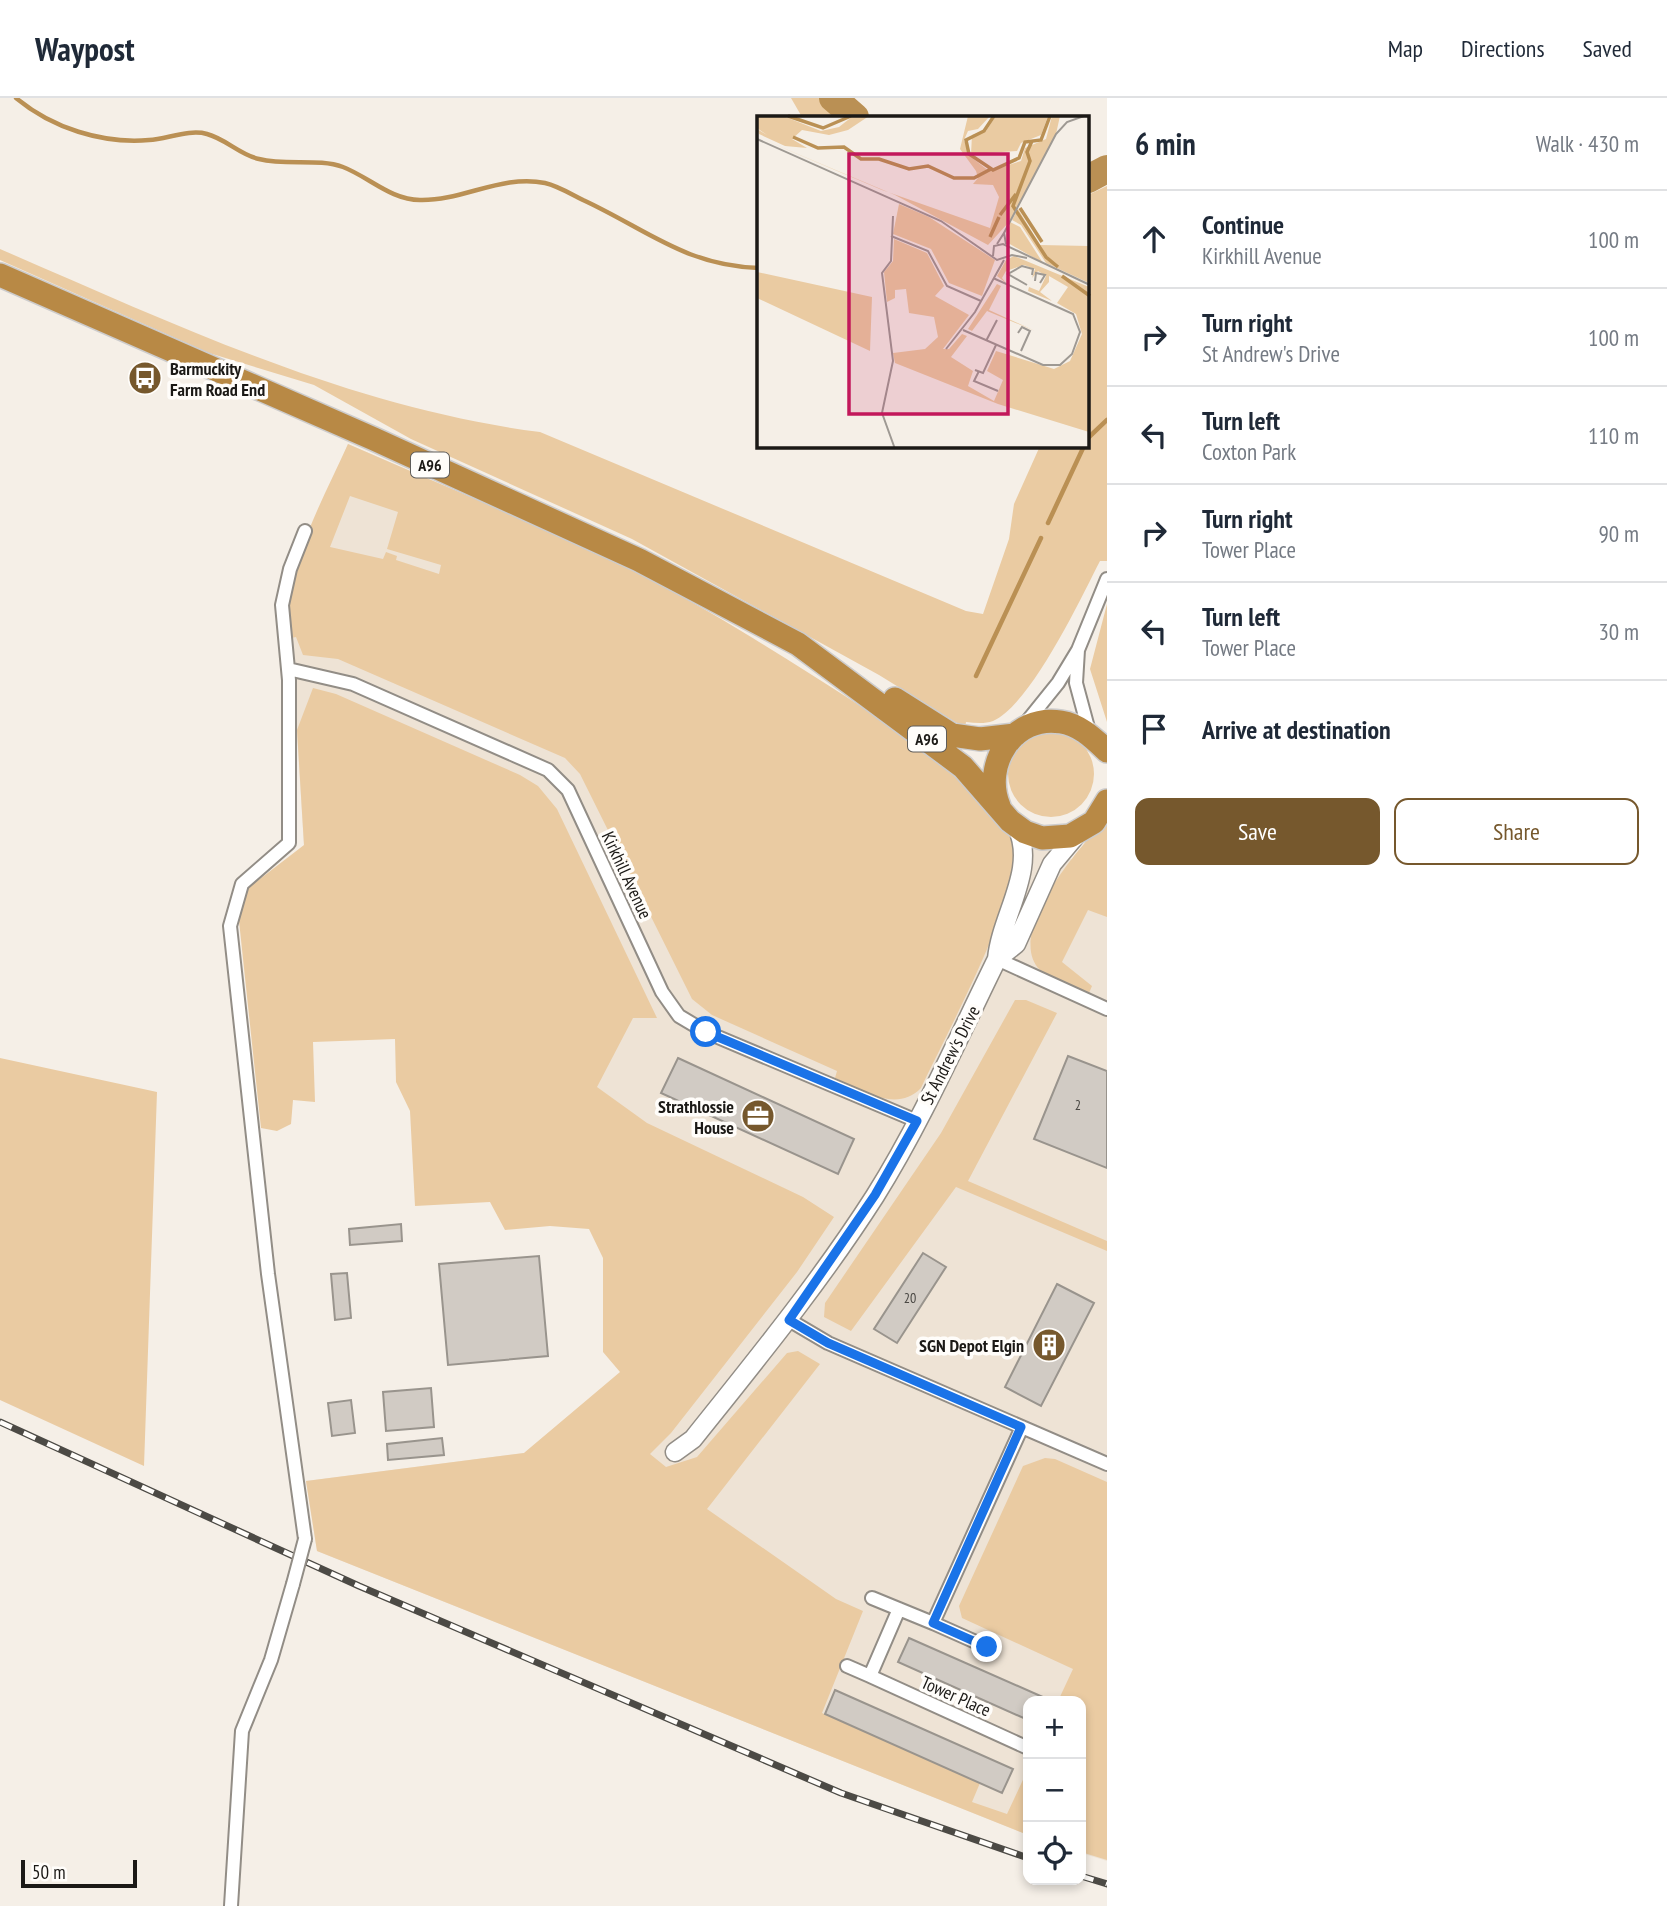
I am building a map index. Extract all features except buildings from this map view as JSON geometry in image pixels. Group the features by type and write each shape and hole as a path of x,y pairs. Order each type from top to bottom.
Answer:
{"highway":[{"name":"A96","path":"0,275 374,439 639,561 798,644 848,678 963,767 1017,827"},
{"name":"A96","path":"848,678 899,701 952,735 980,739 1017,734 1040,723 1055,722 1077,727 1097,742"},
{"path":"1000,806 994,785 995,766 1003,749 1017,734"},
{"path":"1097,742 1107,759"},
{"path":"1017,827 1042,838 1061,838 1079,833 1094,822 1106,805"}],"street":[{"path":"231,1906 242,1731 271,1660 305,1539 268,1274 230,926 242,884 289,843 288,669 282,605 290,569 305,531"},
{"path":"1017,734 1058,683 1078,650 1107,579"},
{"path":"1078,650 1076,683 1097,742"},
{"name":"Kirkhill Avenue","path":"288,669 353,684 548,770 568,790 662,992 679,1016 706,1032 917,1121"},
{"name":"St Andrew's Drive","path":"998,959 999,936 1023,869 1024,841 1017,827"},
{"name":"St Andrew's Drive","path":"675,1452 693,1439 789,1320 875,1195 917,1121 998,959 1016,944 1052,864 1079,833"},
{"path":"998,959 1107,1009"},
{"path":"789,1320 828,1343 1107,1464"},
{"path":"933,1623 1021,1427"},
{"path":"872,1598 987,1647"},
{"path":"870,1676 899,1609"},
{"name":"Tower Place","path":"847,1666 1023,1746"}],"shaded area":[{"path":"791,98 830,98 842,116 801,116"},
{"path":"1107,186 1107,561 1100,561 1053,649 1023,694 1008,711 993,721 966,722 965,728 879,675 632,539 411,439 314,385 209,353 0,260 0,249 197,334 332,383 400,404 469,420 540,432 966,611 983,614 1009,539 1014,504 1039,448 1090,448 1090,194"},
{"path":"348,444 555,534 678,595 753,638 1013,838 1081,863 1107,835 1107,1861 1086,1855 1086,1696 1023,1696 1023,1833 317,1551 306,1481 524,1453 651,1347 635,1287 304,846 289,605 294,577"},
{"path":"348,444 558,535 681,596 796,665 901,734 962,783 1003,823 1012,835 1016,848 1014,871 1006,899 979,968 921,1088 901,1099 867,1093 835,1078 837,1071 712,1015 692,999 580,774 565,758 338,659 303,655 296,637 291,638 289,609 292,584 304,542","holes":["350,496 398,512 387,549 441,565 439,574 396,560 397,556 386,552 383,559 330,547"]},
{"path":"1107,604 1107,722 1090,669"},
{"path":"313,688 336,694 520,775 538,786 557,809 657,1018 633,1018 597,1087 647,1123 803,1197 834,1217 797,1272 671,1433 650,1454 666,1467 697,1457 787,1353 798,1351 820,1364 707,1509 836,1599 863,1611 822,1713 980,1783 972,1802 1007,1814 1023,1780 1023,1833 317,1551 306,1481 524,1453 620,1372 603,1352 603,1258 589,1229 550,1226 505,1230 490,1202 415,1206 410,1111 396,1082 395,1039 313,1042 315,1102 293,1100 291,1124 277,1131 261,1128 239,921 248,888 304,845 297,730"},
{"path":"1051,731 1067,735 1081,744 1090,758 1094,774 1090,790 1081,804 1067,813 1051,817 1035,813 1021,804 1012,790 1008,774 1012,758 1021,744 1035,735"},
{"path":"1107,819 1107,917 1088,910 1062,962 1092,986 1089,993 1056,981 1040,970 1031,954 1031,935 1038,913 1064,869"},
{"path":"1015,1000 1026,1000 1057,1013 968,1181 1107,1241 1107,1251 956,1187 851,1331 824,1317 825,1303 941,1133"},
{"path":"0,1058 157,1092 144,1466 0,1400"},
{"path":"1045,1458 1055,1459 1107,1482 1107,1860 1086,1854 1086,1696 1060,1696 1073,1669 962,1618 959,1606 1023,1466"}],"waterway":[{"path":"16,98 45,118 78,132 131,141 193,133 207,134 259,159 343,167 409,199 452,197 513,182 545,183 688,253 733,266 757,268"},
{"path":"833,98 854,116"},
{"path":"1090,178 1107,169"},
{"path":"1090,436 1107,420"},
{"path":"1048,523 1083,448"},
{"path":"976,676 1041,538"}],"railway":[{"path":"0,1422 359,1586 841,1793 1023,1856"},
{"path":"1086,1878 1107,1884"}],"place":[{"name":"Barmuckity Farm Road End","path":"145,378"},
{"name":"Strathlossie House","path":"758,1116"},
{"name":"SGN Depot Elgin","path":"1049,1345"}],"route":[{"path":"706,1032 917,1121 875,1195 789,1320 828,1343 1021,1427 933,1623 987,1647"}]}
